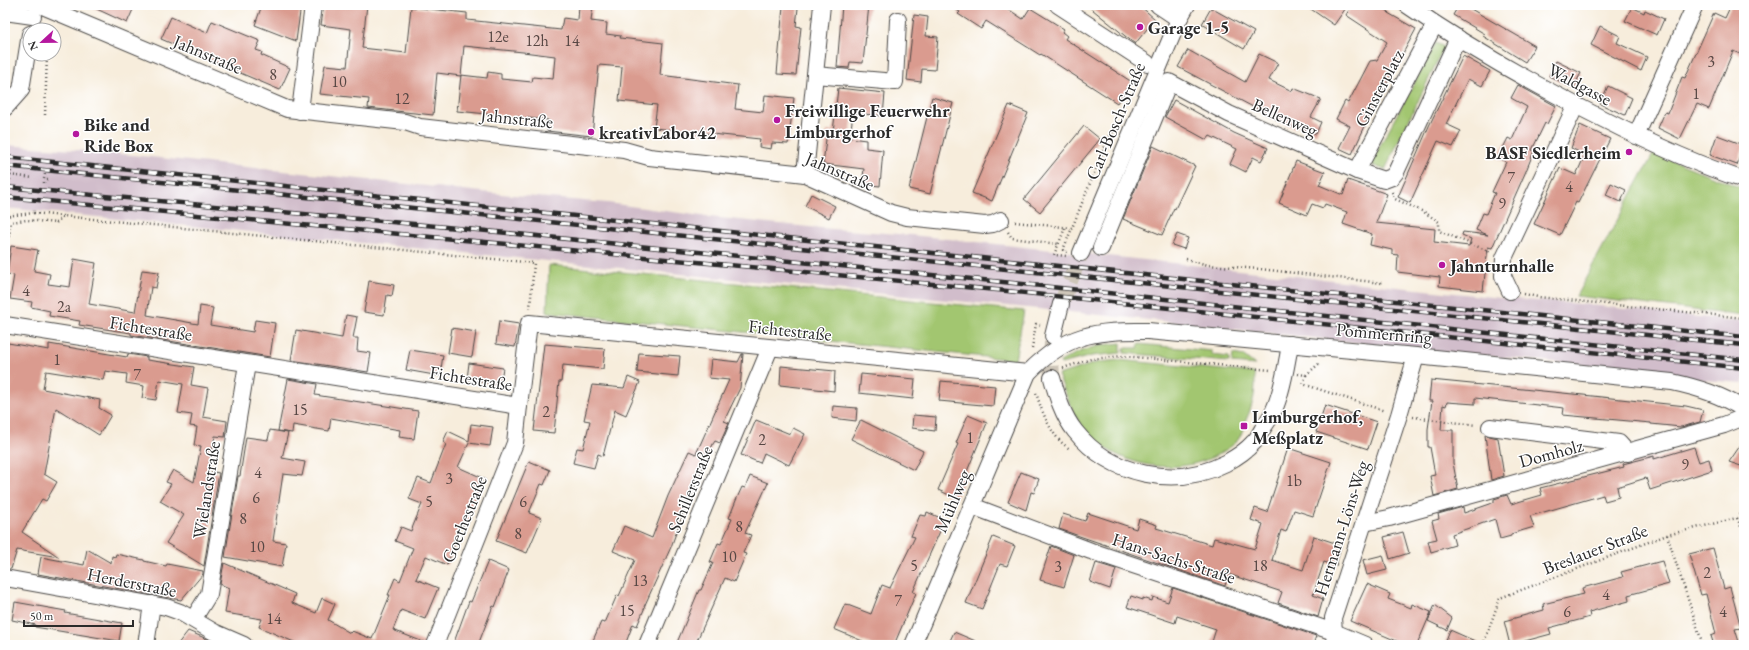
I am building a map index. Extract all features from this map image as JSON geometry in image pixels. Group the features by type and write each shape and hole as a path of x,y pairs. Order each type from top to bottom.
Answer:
{"street":[{"path":"300,111 313,5"},
{"path":"805,174 822,5"},
{"path":"1058,5 1147,63"},
{"path":"1158,5 1179,20"},
{"name":"Carl-Bosch-Straße","path":"1075,253 1187,5"},
{"name":"Waldgasse","path":"1407,5 1430,15 1458,38 1519,75 1576,105 1636,136 1744,180"},
{"path":"1636,136 1695,5"},
{"name":"Jahnstraße","path":"5,12 34,14 287,110 405,122 420,127 442,130 624,150 649,157 805,174 877,208 907,217 985,225 994,224 1001,220"},
{"name":"Ginsterplatz","path":"1357,171 1430,15"},
{"path":"815,75 895,82 898,20"},
{"path":"1389,179 1396,172 1458,38"},
{"path":"5,108 21,90 26,62"},
{"name":"Carl-Bosch-Straße","path":"1101,248 1169,82"},
{"name":"Bellenweg","path":"1169,82 1229,114 1357,171 1384,180 1389,179"},
{"path":"1510,291 1503,276 1504,258 1576,105"},
{"path":"1048,331 1060,304"},
{"name":"Fichtestraße","path":"5,325 519,406 529,323 1028,373"},
{"name":"Pommernring","path":"1028,373 1053,351 1075,339 1096,333 1118,330 1148,331 1672,382 1696,387 1718,395 1744,409"},
{"path":"1056,373 1063,412 1074,430 1089,446 1107,460 1128,470 1151,476 1171,477 1194,475 1217,467 1235,458 1254,443 1274,411 1285,372 1290,344"},
{"name":"Schillerstraße","path":"647,645 770,348"},
{"name":"Hermann-Löns-Weg","path":"1335,638 1333,618 1399,415 1416,356"},
{"name":"Wielandstraße","path":"194,618 209,594 247,364"},
{"name":"Mühlweg","path":"913,645 1028,373"},
{"name":"Goethestraße","path":"436,645 515,443 519,406"},
{"name":"Domholz","path":"1364,523 1389,518 1628,453 1724,425 1739,419 1744,414"},
{"path":"1490,427 1619,443 1628,453"},
{"name":"Hans-Sachs-Straße","path":"972,506 1091,551 1335,638 1365,645"},
{"name":"Herderstraße","path":"5,578 152,604 180,612 194,618 214,632 244,645"},
{"path":"146,645 152,604"}],"path":[{"path":"45,114 47,62"},
{"path":"1075,253 1063,250 1111,131 1119,135"},
{"path":"10,180 11,170"},
{"path":"44,183 46,179 45,174"},
{"path":"10,175 33,178"},
{"path":"1389,179 1395,199 1424,212 1439,222 1439,231 1504,258"},
{"path":"5,216 34,212 534,263 529,323"},
{"path":"5,238 9,236 11,222 27,220 56,223 63,216"},
{"path":"1001,220 1072,228"},
{"path":"1001,220 1012,238 1058,244"},
{"path":"1054,255 1064,228"},
{"path":"1186,259 1208,265 1260,269 1382,283"},
{"path":"1510,291 1538,297 1744,318"},
{"path":"1028,373 1036,324 1048,331"},
{"path":"1056,373 1091,359 1122,356 1306,374"},
{"path":"1322,362 1306,374 1303,384 1399,415 1490,427"},
{"path":"1744,508 1737,518 1744,533"},
{"name":"Breslauer Straße","path":"1483,645 1500,598 1668,535 1737,518"},
{"path":"1668,535 1703,645"}],"shaded area":[{"path":"5,145 103,152 501,194 608,203 709,217 911,235 1501,298 1581,304 1744,322 1744,383 1703,380 1568,363 1439,352 1171,322 5,208"}],"green space":[{"path":"1436,43 1444,47 1385,170 1370,164"},
{"path":"1654,153 1744,189 1744,316 1576,296"},
{"path":"549,265 1024,311 1015,360 547,312"},
{"path":"1121,343 1121,353 1092,356 1061,364 1060,362 1089,348"},
{"path":"1139,344 1212,351 1212,355 1229,357 1229,362 1124,353 1124,348 1138,348"},
{"path":"1233,354 1244,356 1255,365 1232,363"},
{"path":"1119,360 1254,373 1255,391 1252,403 1242,433 1236,443 1213,457 1197,463 1179,466 1144,464 1111,452 1084,430 1073,410 1058,375 1099,362"}],"building":[{"path":"88,5 135,5 127,23"},
{"path":"262,5 301,5 296,41 255,25"},
{"path":"324,5 367,5 362,48 406,53 411,7 467,13 467,20 561,30 563,18 578,20 579,5 593,5 591,21 607,23 606,34 621,36 620,38 663,43 660,75 738,85 735,109 763,112 765,95 794,98 788,144 772,143 771,149 759,147 760,139 654,128 657,105 619,101 622,67 599,65 592,136 547,131 548,120 457,111 461,76 437,73 433,115 368,108 369,99 320,94 325,65 347,67 351,29 321,25","holes":["464,46 555,56 553,79 533,77 532,82 501,79 501,74 488,72 487,78 461,75"]},
{"path":"842,5 869,5 863,63 850,62 849,68 837,67"},
{"path":"948,5 1002,5 1023,19 1030,8 1064,29 1062,32 1067,36 1065,39 1132,82 1117,103 1041,54 1040,55 986,21 981,29 958,14 960,12"},
{"path":"1087,5 1139,5 1155,19 1135,44"},
{"path":"1305,5 1348,5 1334,25"},
{"path":"1352,5 1379,5 1389,12 1388,13 1416,29 1374,107 1352,154 1339,148 1350,126 1336,119 1345,101 1348,103 1370,61 1377,60 1387,42 1346,15"},
{"path":"1459,5 1464,5 1535,46 1525,62 1483,36 1485,34 1453,15"},
{"path":"1731,5 1744,5 1744,45 1740,54 1733,51 1709,109 1697,104 1680,139 1658,128 1665,112 1668,113 1682,77 1685,78 1714,13 1725,18"},
{"path":"783,6 798,8 796,26 801,27 796,75 777,74"},
{"path":"1632,7 1644,13 1645,10 1664,19 1657,35 1625,21"},
{"path":"1211,8 1254,32 1244,49 1202,24"},
{"path":"914,15 928,17 926,36 938,37 935,70 922,69 921,82 907,80"},
{"path":"171,17 207,33 212,21 260,41 256,50 262,52 261,55 290,68 280,90 161,39"},
{"path":"1600,26 1620,36 1617,43 1647,57 1641,71 1591,45"},
{"path":"1188,50 1245,82 1259,54 1278,63 1269,80 1292,91 1293,88 1321,99 1311,117 1321,122 1316,134 1297,125 1295,128 1283,123 1178,67"},
{"path":"1463,56 1490,71 1482,86 1468,79 1446,124 1461,131 1453,147 1438,141 1410,203 1398,197 1429,126"},
{"path":"1556,61 1581,73 1573,88 1549,76"},
{"path":"1518,85 1556,106 1547,124 1545,123 1532,150 1534,151 1526,171 1492,248 1488,247 1483,291 1439,286 1440,277 1397,272 1398,255 1392,254 1392,250 1370,245 1372,234 1343,224 1347,212 1325,204 1323,208 1312,204 1307,215 1279,203 1296,161 1325,172 1319,185 1343,195 1348,180 1387,194 1376,223 1435,229 1434,242 1469,246 1471,239 1462,235 1463,232 1488,235 1476,230 1483,213 1486,214 1495,193 1492,192 1506,162 1498,158 1508,138 1512,140 1527,107 1511,98"},
{"path":"1608,86 1632,98 1625,115 1600,104"},
{"path":"838,88 885,93 883,116 853,113 850,138 866,140 866,148 883,150 880,186 862,184 864,169 823,164 827,131 833,132"},
{"path":"932,97 953,103 930,194 909,189"},
{"path":"1174,100 1234,133 1268,148 1261,161 1253,157 1246,172 1230,164 1237,149 1210,136 1207,140 1165,117"},
{"path":"1009,105 1028,113 992,201 972,193"},
{"path":"1580,125 1610,139 1560,235 1534,224 1560,168 1576,175 1585,155 1571,148"},
{"path":"1084,126 1100,139 1040,212 1024,199"},
{"path":"1717,135 1744,145 1737,165 1710,155"},
{"path":"1153,146 1195,166 1162,235 1123,219"},
{"path":"1611,183 1626,190 1621,202 1606,195"},
{"path":"811,194 835,206 829,218 805,206"},
{"path":"1177,234 1188,238 1184,249 1172,245"},
{"path":"11,246 38,250 34,271 50,274 48,284 70,287 74,259 96,263 89,304 135,312 142,270 159,272 156,288 151,287 147,315 198,324 200,306 213,308 210,325 253,332 255,320 275,323 270,357 131,335 131,333 79,325 80,321 49,316 50,311 31,307 32,302 10,299 14,275 7,274"},
{"path":"369,281 394,285 392,296 387,295 384,315 364,312"},
{"path":"346,315 357,317 353,338 358,338 357,351 371,353 368,372 291,360 296,330 342,338"},
{"path":"499,321 519,324 515,347 496,344"},
{"path":"452,328 476,332 472,357 448,353"},
{"path":"8,343 49,350 49,344 127,357 128,354 147,357 147,360 194,367 191,385 208,388 203,417 227,421 225,437 215,436 208,471 219,473 204,566 166,543 184,515 160,501 171,484 166,482 173,470 194,482 201,446 194,445 197,427 190,426 192,415 178,413 183,384 159,380 156,400 142,398 144,386 126,383 127,374 105,371 103,380 46,371 43,389 100,400 99,408 111,415 99,435 56,408 44,474 57,482 46,501 42,499 22,532 59,557 17,550 11,569 5,569 5,360"},
{"path":"544,344 605,349 603,369 563,365 561,382 559,382 554,433 534,431"},
{"path":"410,350 443,355 440,376 406,370"},
{"path":"639,353 680,356 678,376 637,372"},
{"path":"742,354 740,388 724,421 729,423 720,443 715,441 713,444 687,506 686,505 671,547 637,626 633,624 625,645 591,645 601,622 605,623 617,595 619,596 635,560 613,551 624,526 652,538 668,496 689,451 696,454 729,380 709,378 711,359 738,362"},
{"path":"469,363 503,368 500,385 467,379"},
{"path":"781,366 835,371 834,391 780,385"},
{"path":"861,374 915,379 913,399 859,393"},
{"path":"628,377 640,382 626,415 615,410 603,456 598,454 594,468 573,463 577,448 583,449 590,421 584,420 592,385 624,388"},
{"path":"288,379 317,384 315,395 418,411 414,439 399,437 400,430 331,418 329,431 293,425 292,433 278,431"},
{"path":"1431,380 1686,406 1703,410 1700,422 1681,427 1563,415 1564,408 1475,398 1475,404 1447,402 1446,406 1443,405 1441,430 1453,430 1453,463 1458,489 1434,496 1430,476 1435,475 1430,447 1428,447 1428,429 1432,401 1429,401"},
{"path":"941,381 995,386 993,406 939,401"},
{"path":"1325,405 1377,422 1368,449 1316,432"},
{"path":"833,406 857,408 856,421 832,418"},
{"path":"913,415 936,417 935,431 912,428"},
{"path":"968,415 987,423 956,498 938,490 958,444 956,443"},
{"path":"756,420 790,434 793,428 805,434 789,465 764,453 760,463 741,455"},
{"path":"861,420 923,451 914,470 851,439"},
{"path":"471,424 493,427 490,446 469,443 458,467 485,479 468,523 465,522 462,527 460,526 452,545 454,546 447,565 426,556 416,579 438,588 425,619 401,610 393,630 426,643 426,645 301,645 259,627 262,619 225,613 229,588 220,584 224,563 295,594 292,603 316,613 322,598 335,604 328,620 350,633 352,631 372,639 390,595 388,595 395,578 400,581 413,548 395,541 401,527 411,531 422,504 409,499 418,478 431,483 446,444 443,442 448,431 469,441"},
{"path":"270,430 288,433 282,458 305,462 302,476 283,474 273,541 286,543 282,567 225,557 246,437 268,440"},
{"path":"1485,435 1498,438 1504,476 1491,480"},
{"path":"1744,440 1744,467 1729,462"},
{"path":"1694,447 1699,462 1709,459 1712,470 1650,490 1646,478 1617,487 1619,497 1605,501 1603,495 1530,516 1534,527 1500,539 1495,519 1452,534 1455,545 1431,552 1428,541 1437,539 1432,521 1439,519 1438,514 1463,507 1464,513 1490,504 1494,502 1494,499 1507,495 1511,504 1542,495 1540,488 1624,467 1623,464 1654,456 1654,459"},
{"path":"1288,448 1331,462 1313,516 1294,510 1286,532 1281,530 1272,560 1303,570 1314,536 1341,545 1336,566 1324,562 1313,595 1323,599 1318,617 1278,603 1282,592 1228,574 1225,586 1059,529 1063,514 1085,521 1088,513 1136,529 1139,519 1157,525 1156,528 1212,545 1214,538 1255,549 1263,524 1251,520 1255,508 1267,512"},
{"path":"529,461 550,470 544,485 541,484 529,513 542,518 527,553 496,541"},
{"path":"1021,472 1039,479 1034,493 1031,492 1026,510 1008,502"},
{"path":"750,476 768,483 745,533 751,535 743,553 746,554 734,582 725,578 695,645 676,645 699,590 701,590 713,563 710,562 718,543 721,544 732,519 729,518 737,498 742,487 745,488"},
{"path":"927,512 945,520 913,592 916,593 894,645 872,645 834,629 845,604 871,614 882,585 890,588 915,537 911,536 920,515 926,516"},
{"path":"1403,532 1409,553 1390,559 1384,537"},
{"path":"993,537 1015,546 1007,566 1000,564 982,609 966,603"},
{"path":"1051,546 1074,555 1064,587 1040,580"},
{"path":"1713,548 1724,589 1730,587 1741,628 1735,629 1740,645 1714,645 1711,636 1716,634 1706,594 1701,595 1689,554"},
{"path":"87,549 111,563 112,556 115,557 116,554 166,566 167,564 203,571 203,574 181,600 38,574 41,557 84,565"},
{"path":"1383,555 1387,570 1367,575 1363,560"},
{"path":"488,561 509,570 495,607 493,606 478,645 453,645 469,601 471,602"},
{"path":"1662,561 1669,584 1628,595 1629,601 1589,612 1590,617 1549,628 1551,634 1510,645 1504,621 1544,610 1543,604 1584,594 1582,588 1623,577 1621,572"},
{"path":"1096,563 1116,569 1110,589 1090,582"},
{"path":"1367,584 1390,594 1388,599 1411,608 1412,604 1431,612 1417,645 1406,645 1350,621"},
{"path":"1173,588 1316,636 1313,645 1211,645 1216,629 1177,616 1175,623 1127,607 1131,596 1152,601 1153,597 1168,602"},
{"path":"15,602 122,623 119,641 35,627 36,625 12,620"},
{"path":"1435,605 1452,618 1447,630 1428,621"},
{"path":"1450,630 1484,645 1444,645"},
{"path":"188,631 207,639 220,645 177,645"},
{"path":"954,632 985,645 948,645"}],"tunnel":[{"path":"1061,304 1081,253"},
{"path":"1052,342 1052,378"}],"railway":[{"path":"5,157 1744,337"},
{"path":"5,166 1744,345"},
{"path":"5,187 436,226 1013,283 1744,360"},
{"path":"5,197 1007,291 1744,368"}],"place":[{"name":"Garage 1-5","path":"1140,27"},
{"name":"Freiwillige Feuerwehr Limburgerhof","path":"777,120"},
{"name":"kreativLabor42","path":"591,132"},
{"name":"Bike and Ride Box","path":"76,134"},
{"name":"BASF Siedlerheim","path":"1629,152"},
{"name":"Jahnturnhalle","path":"1442,265"},
{"name":"Limburgerhof, Meßplatz","path":"1244,426"}]}
